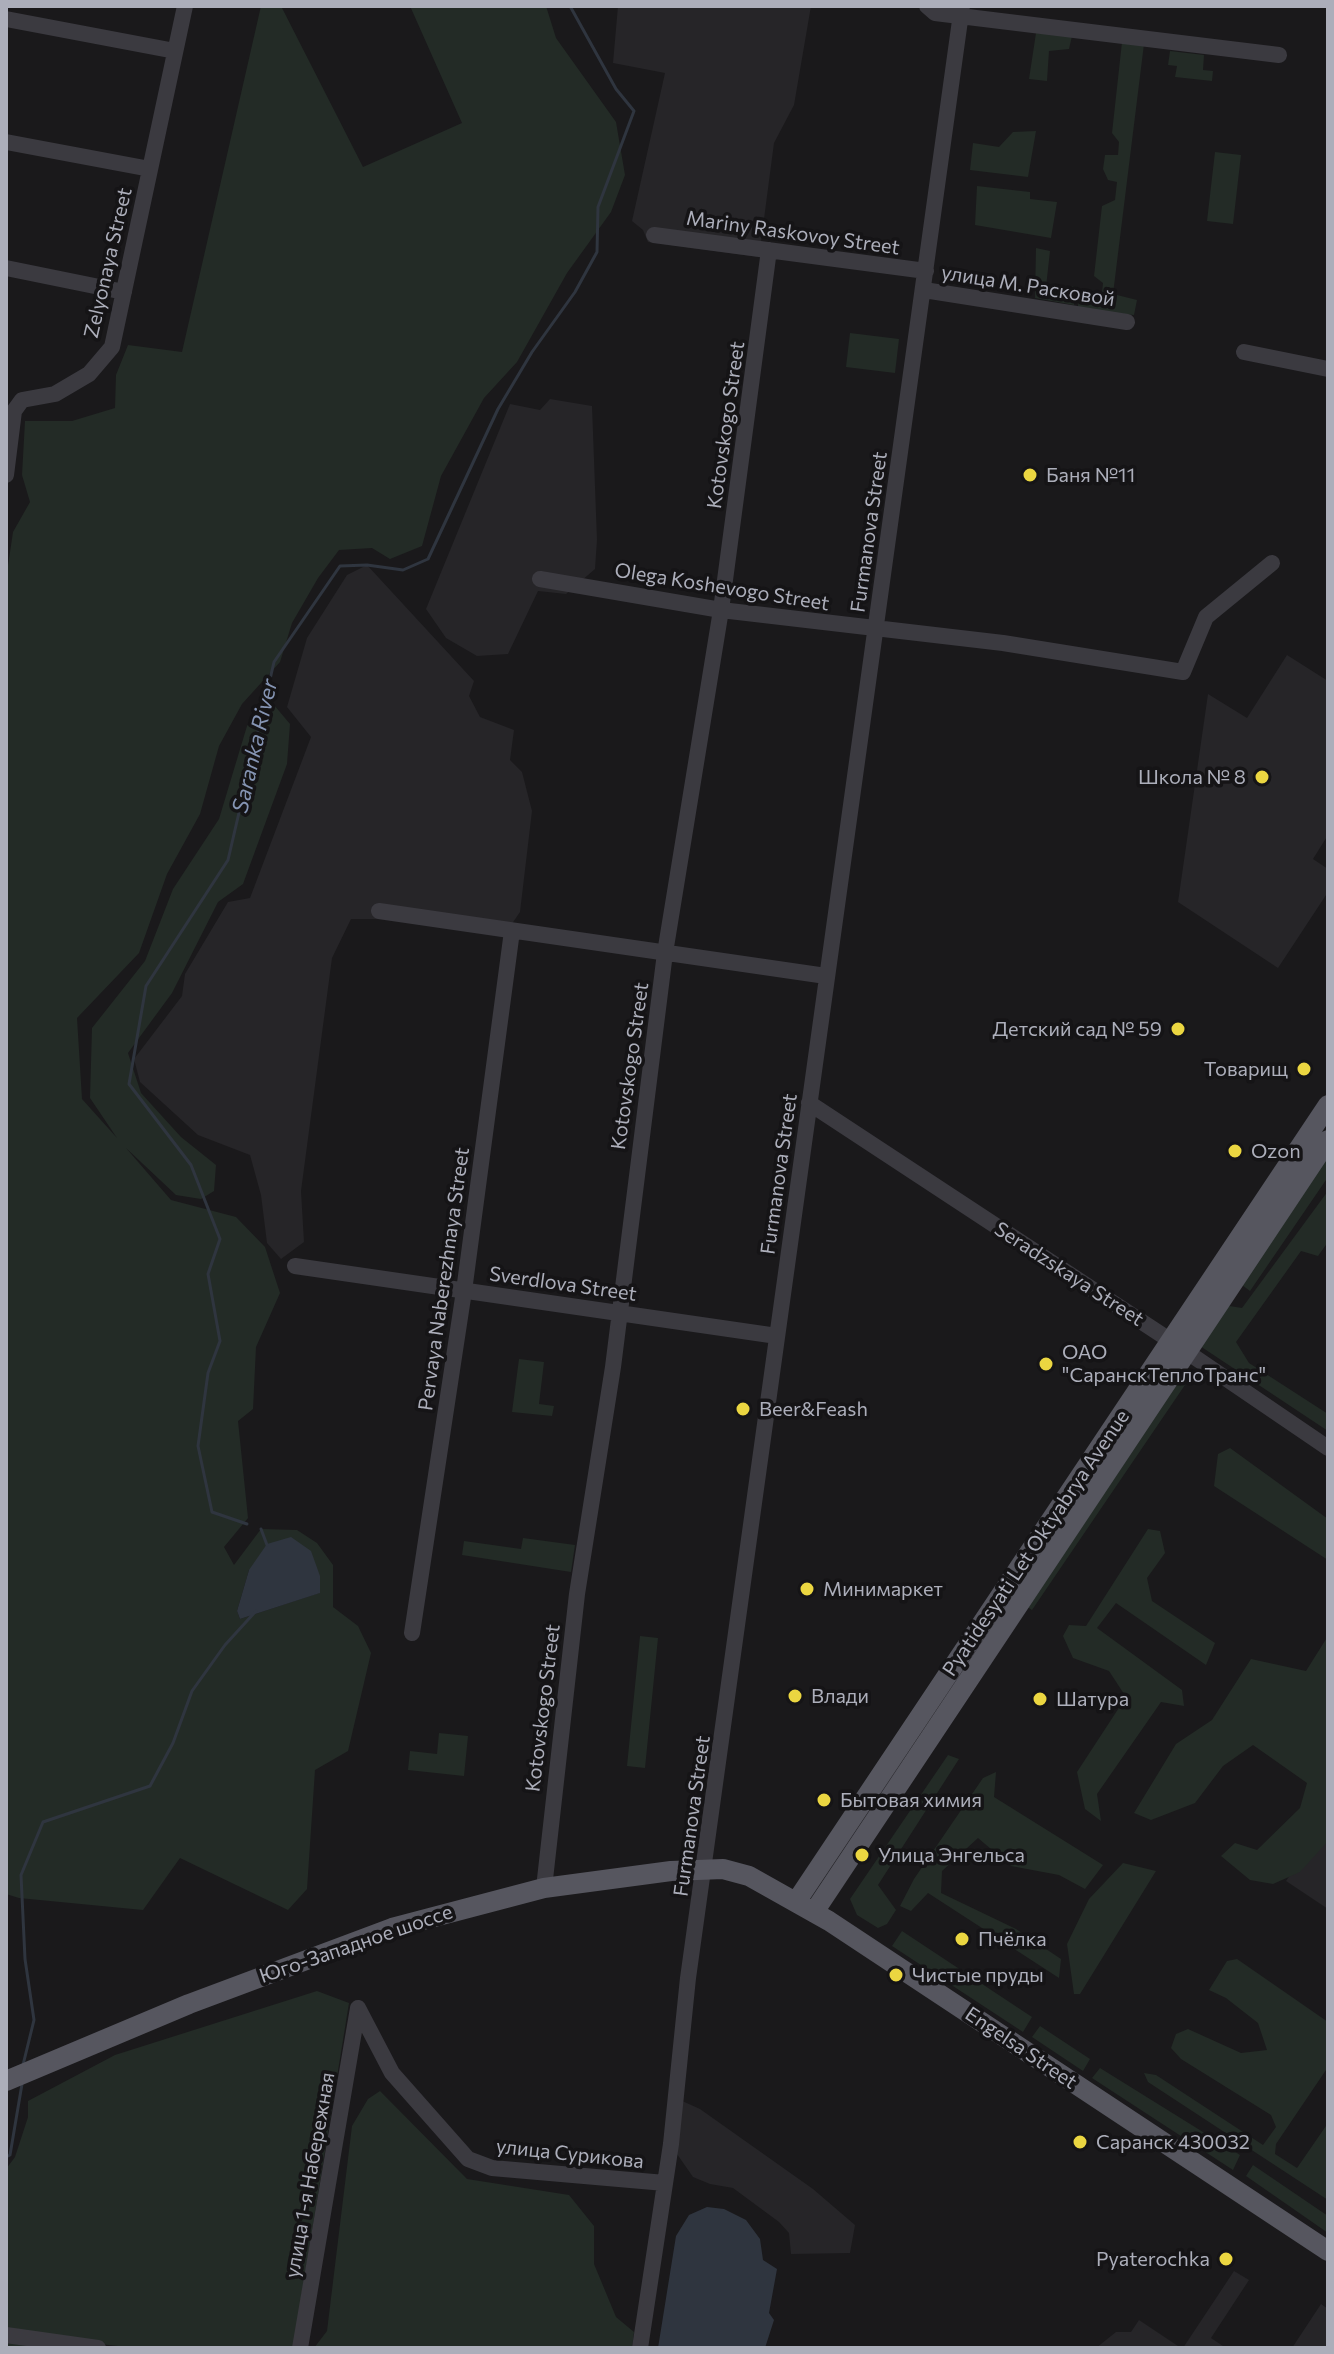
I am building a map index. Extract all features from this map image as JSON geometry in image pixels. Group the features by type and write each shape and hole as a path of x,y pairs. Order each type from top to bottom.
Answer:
{"main road":[{"name":"Pyatidesyati Let Oktyabrya Avenue","path":"1179,1347 1328,1105"},
{"name":"Pyatidesyati Let Oktyabrya Avenue","path":"805,1907 1179,1347 1328,1140"},
{"name":"Юго-Западное шоссе","path":"14,2078 333,1948 453,1910 544,1888 705,1869"},
{"name":"Engelsa Street","path":"705,1869 723,1869 749,1876 805,1907 1328,2251"}],"street":[{"name":"Zelyonaya Street","path":"6,475 14,399 55,394 89,374 112,347 185,6"},
{"path":"927,6 935,13 961,11 1279,55"},
{"name":"Furmanova Street","path":"640,2348 665,2183 686,1994 961,11"},
{"path":"6,19 175,51"},
{"path":"6,142 150,169"},
{"name":"Mariny Raskovoy Street","path":"654,235 926,271"},
{"name":"Kotovskogo Street","path":"544,1888 570,1653 665,953 721,610 769,250"},
{"path":"6,268 124,292"},
{"name":"улица М. Расковой","path":"924,290 1127,322"},
{"path":"1244,352 1328,369"},
{"name":"Olega Koshevogo Street","path":"540,579 721,610 1003,643 1183,672 1206,617 1272,563"},
{"path":"379,911 826,976"},
{"name":"Pervaya Naberezhnaya Street","path":"412,1633 464,1291 512,931"},
{"name":"Seradzskaya Street","path":"809,1103 1328,1448"},
{"name":"Sverdlova Street","path":"295,1266 777,1336"},
{"name":"улица Сурикова","path":"358,2008 392,2073 468,2159 492,2168 665,2183"},
{"name":"улица 1-я Набережная","path":"300,2348 358,2008"},
{"path":"6,2335 98,2348"}],"shaded area":[{"path":"261,6 281,6 363,167 462,123 410,6 546,6 556,38 616,122 625,175 611,212 567,273 517,362 484,398 441,476 422,546 390,559 372,548 339,550 318,578 292,623 280,662 242,704 219,746 200,814 167,874 139,953 77,1018 82,1099 117,1138 90,1098 92,1028 145,961 173,889 219,819 247,726 269,699 290,724 287,764 243,884 218,902 172,993 128,1053 141,1093 181,1137 216,1165 214,1191 201,1199 176,1195 126,1148 171,1200 236,1217 265,1247 280,1293 256,1347 253,1409 238,1421 248,1518 224,1547 234,1565 261,1529 297,1530 317,1543 333,1565 333,1607 358,1626 371,1653 348,1751 315,1770 307,1889 288,1910 180,1858 143,1910 19,1898 6,1894 6,579 13,532 30,502 22,475 25,421 72,421 115,408 116,375 128,345 182,352","holes":["249,1570 319,1593 240,1619 237,1611"]},
{"path":"618,6 811,6 794,105 774,143 759,257 648,242 643,230 632,221 665,73 613,63"},
{"path":"1036,33 1072,36 1069,49 1049,51 1047,81 1029,79"},
{"path":"1122,42 1144,44 1113,294 1137,300 1134,315 1077,309 1082,291 1102,293 1103,283 1094,276 1102,206 1115,200 1117,182 1108,180 1103,169 1105,155 1118,155 1119,142 1112,133"},
{"path":"1170,51 1204,55 1203,70 1213,71 1212,81 1175,77 1177,66 1168,65"},
{"path":"1036,131 1028,177 970,170 973,143 999,147 1013,132"},
{"path":"1215,152 1241,155 1233,224 1207,221"},
{"path":"977,186 1030,192 1030,199 1057,202 1051,238 975,225"},
{"path":"1036,248 1050,251 1046,287 1066,293 1072,286 1078,287 1074,305 1035,298"},
{"path":"850,333 899,339 895,373 846,367"},
{"path":"550,399 592,406 597,540 595,569 566,594 538,591 508,654 477,656 446,638 426,609 510,404 540,410"},
{"path":"367,565 474,681 469,696 480,717 514,730 510,760 522,772 532,811 520,912 503,937 398,919 351,919 332,958 301,1191 304,1242 281,1259 267,1243 261,1195 250,1155 198,1135 140,1082 134,1059 182,996 185,974 228,902 250,898 311,737 287,707 307,638 347,575"},
{"name":"Школа № 8","path":"1287,655 1328,681 1328,835 1313,859 1328,869 1328,892 1278,968 1178,902 1208,694 1247,718"},
{"path":"1328,1149 1328,1177 1250,1291 1238,1282"},
{"path":"1328,1191 1328,1242 1318,1256 1301,1251 1236,1342 1249,1363 1328,1414 1328,1431 1197,1344 1223,1305 1242,1308"},
{"path":"519,1359 544,1362 539,1404 554,1406 552,1416 512,1412"},
{"path":"1178,1376 1187,1382 1032,1610 1023,1604"},
{"path":"1230,1448 1328,1519 1328,1560 1214,1486 1218,1454"},
{"path":"1148,1529 1160,1531 1165,1553 1147,1578 1152,1601 1215,1643 1206,1665 1116,1603 1097,1628 1182,1690 1184,1706 1161,1702 1097,1794 1101,1821 1085,1809 1077,1772 1126,1697 1109,1671 1073,1658 1063,1636 1069,1625 1086,1626"},
{"path":"291,1537 311,1551 320,1576 320,1593 240,1619 237,1611 249,1570 267,1544"},
{"path":"523,1538 575,1545 571,1572 462,1555 464,1541 521,1549"},
{"path":"640,1636 658,1638 645,1768 627,1766"},
{"path":"1328,1636 1328,1841 1300,1872 1273,1884 1250,1880 1221,1856 1235,1843 1257,1850 1300,1808 1307,1783 1253,1745 1223,1766 1195,1803 1151,1820 1134,1813 1176,1744 1212,1720 1251,1659 1306,1671"},
{"path":"439,1733 468,1736 464,1776 408,1770 410,1751 437,1754"},
{"path":"948,1755 959,1759 878,1885 896,1910 887,1924 878,1928 857,1915 850,1899"},
{"path":"996,1772 994,1797 1103,1865 1085,1889 1059,1875 1011,1866 978,1838 942,1871 941,1893 1016,1929 1061,1959 1059,1978 928,1893 911,1911 900,1906 914,1879 983,1778"},
{"path":"1328,1818 1328,1909 1286,1881"},
{"path":"1123,1863 1156,1871 1080,1994 1074,1994 1067,1944 1089,1899"},
{"path":"902,1931 1032,2017 1023,2032 892,1946"},
{"path":"1237,1959 1328,2022 1328,2067 1276,2144 1275,2154 1297,2168 1328,2123 1328,2200 1148,2082 1144,2073 1156,2075 1263,2145 1276,2127 1271,2115 1181,2059 1171,2048 1176,2034 1188,2029 1241,2053 1267,2050 1258,2023 1226,1998 1209,1990 1227,1961"},
{"path":"317,1991 349,2003 293,2348 137,2348 32,2337 98,2348 6,2348 6,2169 15,2157 28,2117 28,2101 115,2055"},
{"path":"1040,2026 1090,2059 1083,2071 1032,2037"},
{"path":"1100,2068 1240,2155 1233,2170 1092,2078"},
{"path":"380,2091 467,2179 569,2195 594,2226 594,2264 616,2317 634,2332 632,2348 314,2348 327,2331 352,2126 368,2099"},
{"path":"680,2100 700,2109 813,2189 855,2225 850,2253 791,2254 789,2233 779,2222 733,2188 693,2177 677,2154"},
{"path":"1253,2165 1328,2216 1328,2233 1246,2176"},
{"path":"707,2207 724,2209 746,2220 760,2239 763,2260 777,2269 769,2313 774,2320 765,2348 658,2348 676,2236 689,2215"},
{"path":"1234,2271 1249,2280 1211,2338 1226,2348 1183,2348"},
{"path":"1321,2304 1328,2309 1328,2348 1292,2348"},
{"path":"1139,2320 1181,2348 1096,2348 1116,2332 1131,2332"}],"waterway":[{"name":"Saranka River","path":"247,1524 212,1512 198,1446 208,1373 220,1341 208,1274 220,1239 191,1165 129,1084 146,986 228,860 274,662 340,566 367,565 403,570 428,559 498,409 532,352 575,292 597,252 598,207 634,111 616,89 570,6"},
{"name":"Saranka River","path":"261,1529 267,1545"},
{"name":"Saranka River","path":"23,2065 34,2020 25,1959 21,1875 43,1822 150,1786 173,1743 192,1691 225,1645 256,1611"},
{"name":"Saranka River","path":"6,2157 10,2155 22,2084"}],"place":[{"name":"Баня №11","path":"1030,475"},
{"name":"Школа № 8","path":"1262,777"},
{"name":"Детский сад № 59","path":"1178,1029"},
{"name":"Товарищ","path":"1304,1069"},
{"name":"Ozon","path":"1235,1151"},
{"name":"ОАО \"СаранскТеплоТранс\"","path":"1046,1364"},
{"name":"Beer&Feash","path":"743,1409"},
{"name":"Минимаркет","path":"807,1589"},
{"name":"Влади","path":"795,1696"},
{"name":"Шатура","path":"1040,1699"},
{"name":"Бытовая химия","path":"824,1800"},
{"name":"Улица Энгельса","path":"862,1855"},
{"name":"Пчёлка","path":"962,1939"},
{"name":"Чистые пруды","path":"896,1975"},
{"name":"Саранск 430032","path":"1080,2142"},
{"name":"Pyaterochka","path":"1226,2259"}]}
